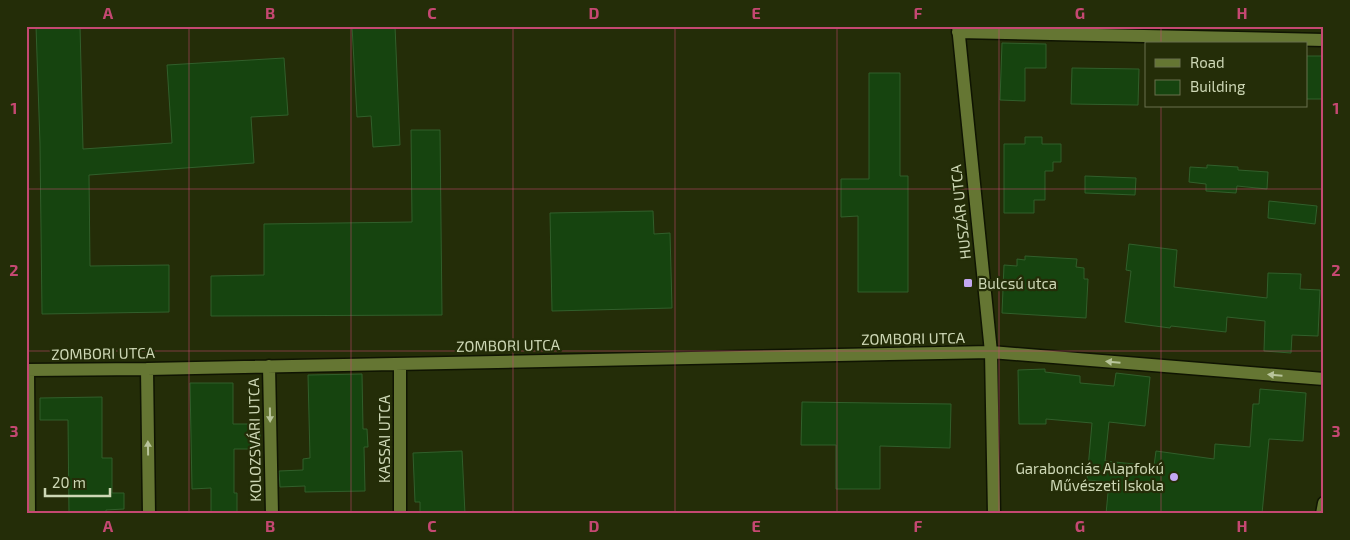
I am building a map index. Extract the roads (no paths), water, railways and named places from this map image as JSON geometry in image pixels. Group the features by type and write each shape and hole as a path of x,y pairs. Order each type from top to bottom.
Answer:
{"street":[{"path":"958,29 1324,40"},
{"name":"HUSZÁR UTCA","path":"958,29 991,352 994,514"},
{"path":"991,352 1324,379"},
{"name":"ZOMBORI UTCA","path":"27,370 991,352"},
{"name":"KASSAI UTCA","path":"400,364 400,514"},
{"name":"KOLOZSVÁRI UTCA","path":"269,366 272,514"},
{"path":"147,369 149,514"},
{"path":"27,370 29,514"},
{"path":"1322,514 1324,503"}],"place":[{"name":"Bulcsú utca","path":"968,283"},
{"name":"Garabonciás Alapfokú Művészeti Iskola","path":"1174,477"}]}
